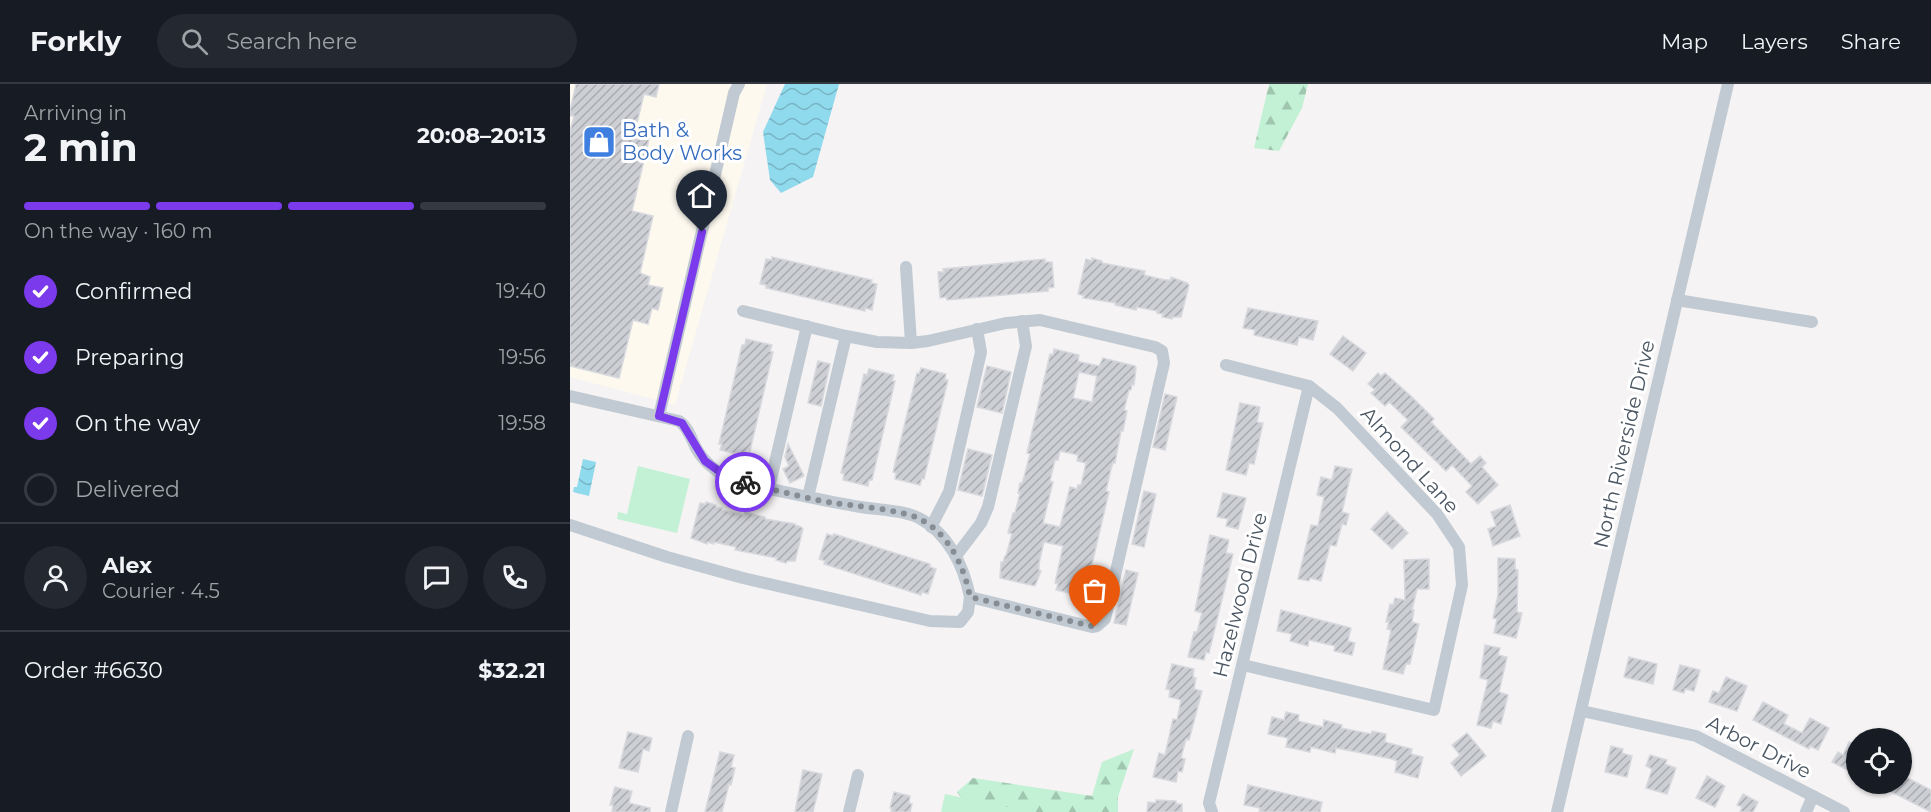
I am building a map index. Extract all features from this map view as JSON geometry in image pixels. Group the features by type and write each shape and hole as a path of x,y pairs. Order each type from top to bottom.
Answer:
{"street":[{"path":"659,416 734,93 739,84"},
{"name":"North Riverside Drive","path":"1557,812 1728,84"},
{"path":"906,267 911,343"},
{"path":"1677,300 1812,322"},
{"path":"743,311 877,342 911,343 1022,321 1051,321 1155,346 1162,351 1164,363 1102,623 1092,627 970,597"},
{"path":"956,556 981,523 988,507 1026,346 1022,321"},
{"path":"769,488 807,326"},
{"path":"931,526 949,492 981,352 977,329"},
{"path":"808,497 846,336"},
{"name":"Almond Lane","path":"1226,365 1309,386 1337,408 1437,514 1459,547 1462,585 1434,710 1243,665"},
{"name":"Hazelwood Drive","path":"1212,812 1209,803 1309,386"},
{"path":"570,396 682,423 702,456 722,474 732,479 808,497 914,516 931,526 956,556 966,576 970,597 968,612 960,622 930,621 743,578 667,557 570,525"},
{"name":"Arbor Drive","path":"1582,711 1696,735 1844,812"},
{"path":"671,812 688,736"},
{"path":"849,812 858,775"},
{"path":"1806,812 1813,796"}],"shaded area":[{"path":"570,84 767,84 675,405 570,377"}],"green space":[{"path":"1269,84 1308,84 1302,108 1279,151 1254,148"},
{"path":"638,466 690,479 677,533 617,519 618,512 627,514"},
{"path":"1134,749 1118,797 1118,812 996,812 967,806 957,792 973,778 1092,796 1102,762"},
{"path":"945,794 1031,812 941,812"}],"water":[{"path":"785,84 839,84 813,177 781,193 770,180 763,132"},
{"path":"583,459 596,462 589,496 573,492 574,487 577,487"}],"building":[{"path":"576,84 659,84 656,97 644,94 635,131 650,135 632,211 653,216 640,273 650,277 648,285 663,288 658,310 652,308 648,324 633,320 619,378 570,366 570,131 574,116 570,116 570,111"},
{"path":"772,257 872,280 871,283 877,284 872,310 865,308 865,311 766,288 766,285 760,284 766,259 772,260"},
{"path":"1092,258 1102,263 1145,271 1144,275 1165,280 1171,280 1171,277 1187,283 1189,285 1181,317 1172,319 1162,317 1163,314 1157,311 1137,307 1136,310 1115,305 1116,303 1083,298 1084,296 1078,294 1086,259 1092,261"},
{"path":"1045,259 1045,262 1052,262 1054,287 1048,288 1048,291 947,300 946,297 940,298 938,272 944,272 943,269"},
{"path":"1248,308 1318,321 1313,340 1299,337 1297,345 1254,335 1255,330 1243,328"},
{"path":"1343,336 1366,353 1353,371 1330,354"},
{"path":"746,339 772,345 770,351 773,352 750,451 747,450 745,456 720,450 722,444 719,444 742,345 745,345"},
{"path":"1054,349 1079,355 1078,361 1081,362 1099,366 1103,358 1136,368 1134,385 1132,384 1129,390 1124,410 1127,411 1123,431 1121,431 1115,463 1111,469 1106,491 1109,492 1086,590 1083,589 1082,596 1056,590 1058,584 1055,583 1063,546 1044,542 1039,563 1041,571 1035,586 1000,578 1001,562 1006,556 1012,534 1008,533 1020,493 1018,493 1020,483 1022,483 1030,454 1027,453 1050,354 1053,355","holes":["1079,372 1097,376 1092,402 1073,398","1060,451 1078,455 1077,461 1086,463 1081,485 1078,485 1077,489 1070,487 1060,527 1043,523 1053,482 1050,481 1055,460 1058,460"]},
{"path":"818,361 830,364 821,406 808,403"},
{"path":"987,366 1011,372 1002,413 977,407"},
{"path":"921,368 946,374 945,380 948,380 924,479 922,478 920,485 895,479 896,473 893,472 917,373 919,374"},
{"path":"869,369 894,375 892,381 895,381 872,480 869,480 868,486 843,480 844,474 841,473 864,374 867,375"},
{"path":"1378,373 1381,376 1385,373 1412,397 1434,419 1431,422 1471,464 1480,456 1486,463 1482,467 1498,485 1478,504 1466,492 1472,486 1452,465 1446,471 1401,427 1408,420 1389,402 1385,406 1371,393 1375,390 1368,384"},
{"path":"1165,394 1177,397 1165,450 1153,447"},
{"path":"1240,403 1260,407 1257,422 1263,423 1254,464 1249,463 1246,475 1226,470"},
{"path":"788,444 804,476 790,483 783,469 789,466 785,457"},
{"path":"968,449 992,455 982,496 958,490"},
{"path":"1335,466 1352,469 1342,512 1349,514 1346,525 1342,524 1336,546 1330,545 1321,581 1310,578 1309,581 1298,579 1311,525 1318,526 1324,497 1317,495 1321,477 1332,480"},
{"path":"1144,491 1156,494 1144,547 1132,544"},
{"path":"1223,493 1246,498 1238,529 1226,526 1228,519 1217,517"},
{"path":"706,502 722,510 744,515 745,512 801,527 803,529 795,561 786,563 776,560 777,558 735,550 736,547 714,542 714,544 707,542 707,544 691,538 700,503 706,504"},
{"path":"1510,505 1520,536 1493,546 1488,529 1496,526 1491,512"},
{"path":"1387,512 1408,533 1392,549 1371,529"},
{"path":"827,534 833,536 834,534 930,564 930,567 936,569 928,594 922,592 921,595 824,564 825,561 819,559"},
{"path":"1210,535 1229,540 1226,553 1233,554 1209,653 1206,652 1204,660 1188,657 1194,632 1197,632 1202,613 1195,611"},
{"path":"1498,558 1515,559 1515,569 1518,570 1517,612 1522,613 1516,638 1494,633 1497,619 1493,618 1498,595"},
{"path":"1429,559 1429,589 1417,589 1412,610 1414,610 1412,622 1419,624 1410,664 1406,664 1403,674 1383,669 1391,630 1387,629 1389,622 1386,622 1390,604 1393,605 1395,598 1405,600 1404,560"},
{"path":"1126,570 1138,573 1126,625 1114,623"},
{"path":"1281,610 1351,628 1348,641 1355,643 1352,655 1334,651 1335,646 1309,640 1308,646 1290,641 1292,634 1277,631"},
{"path":"1485,645 1500,648 1498,655 1507,657 1499,692 1508,695 1501,724 1493,721 1491,728 1477,725 1488,680 1480,678"},
{"path":"1629,657 1657,664 1653,684 1624,677"},
{"path":"1172,664 1194,669 1193,677 1196,678 1194,689 1202,691 1189,740 1186,739 1181,758 1185,759 1182,772 1178,771 1176,782 1153,777 1159,753 1165,755 1173,719 1177,720 1181,700 1169,697 1170,690 1166,689"},
{"path":"1680,665 1700,670 1694,691 1685,689 1684,693 1673,690"},
{"path":"1726,677 1747,686 1737,711 1709,702 1713,691 1719,693"},
{"path":"1763,702 1788,715 1784,724 1802,733 1810,718 1829,728 1818,750 1810,746 1809,749 1753,720"},
{"path":"1286,712 1299,715 1298,721 1323,727 1324,720 1342,725 1341,728 1371,734 1372,731 1386,734 1385,742 1412,749 1411,754 1423,757 1418,778 1395,772 1397,761 1392,759 1336,748 1335,753 1311,747 1310,752 1286,747 1288,738 1268,734 1272,717 1284,720"},
{"path":"628,732 652,738 649,751 643,749 638,772 619,768"},
{"path":"1467,733 1486,756 1461,776 1451,763 1460,755 1452,745"},
{"path":"1611,746 1623,749 1622,753 1632,756 1627,777 1605,772"},
{"path":"1846,748 1846,769 1832,762 1838,752 1843,755"},
{"path":"720,752 734,755 731,767 735,768 731,785 729,784 722,812 705,812"},
{"path":"1650,755 1667,760 1665,764 1676,768 1667,794 1646,788 1652,769 1646,766"},
{"path":"803,770 822,774 813,812 795,812"},
{"path":"1707,776 1725,786 1715,807 1696,798"},
{"path":"1912,780 1931,790 1931,812 1896,794 1912,794"},
{"path":"1248,785 1322,802 1320,812 1259,812 1260,808 1244,805"},
{"path":"615,787 632,791 629,803 650,808 650,812 612,812 613,805 610,805"},
{"path":"894,792 910,796 909,803 912,804 910,812 891,812"},
{"path":"1743,794 1758,802 1753,812 1740,812 1742,807 1737,805"},
{"path":"1156,800 1176,801 1176,804 1182,804 1182,812 1147,812 1148,802 1156,803"}],"way so far":[{"path":"745,482 826,501 914,516 931,526 941,536 960,562 966,576 970,597 1095,627"}],"place":[{"name":"Bath & Body Works","path":"599,142"}],"route":[{"path":"702,232 659,416 680,421 687,428 705,461 727,477 745,482"}]}
